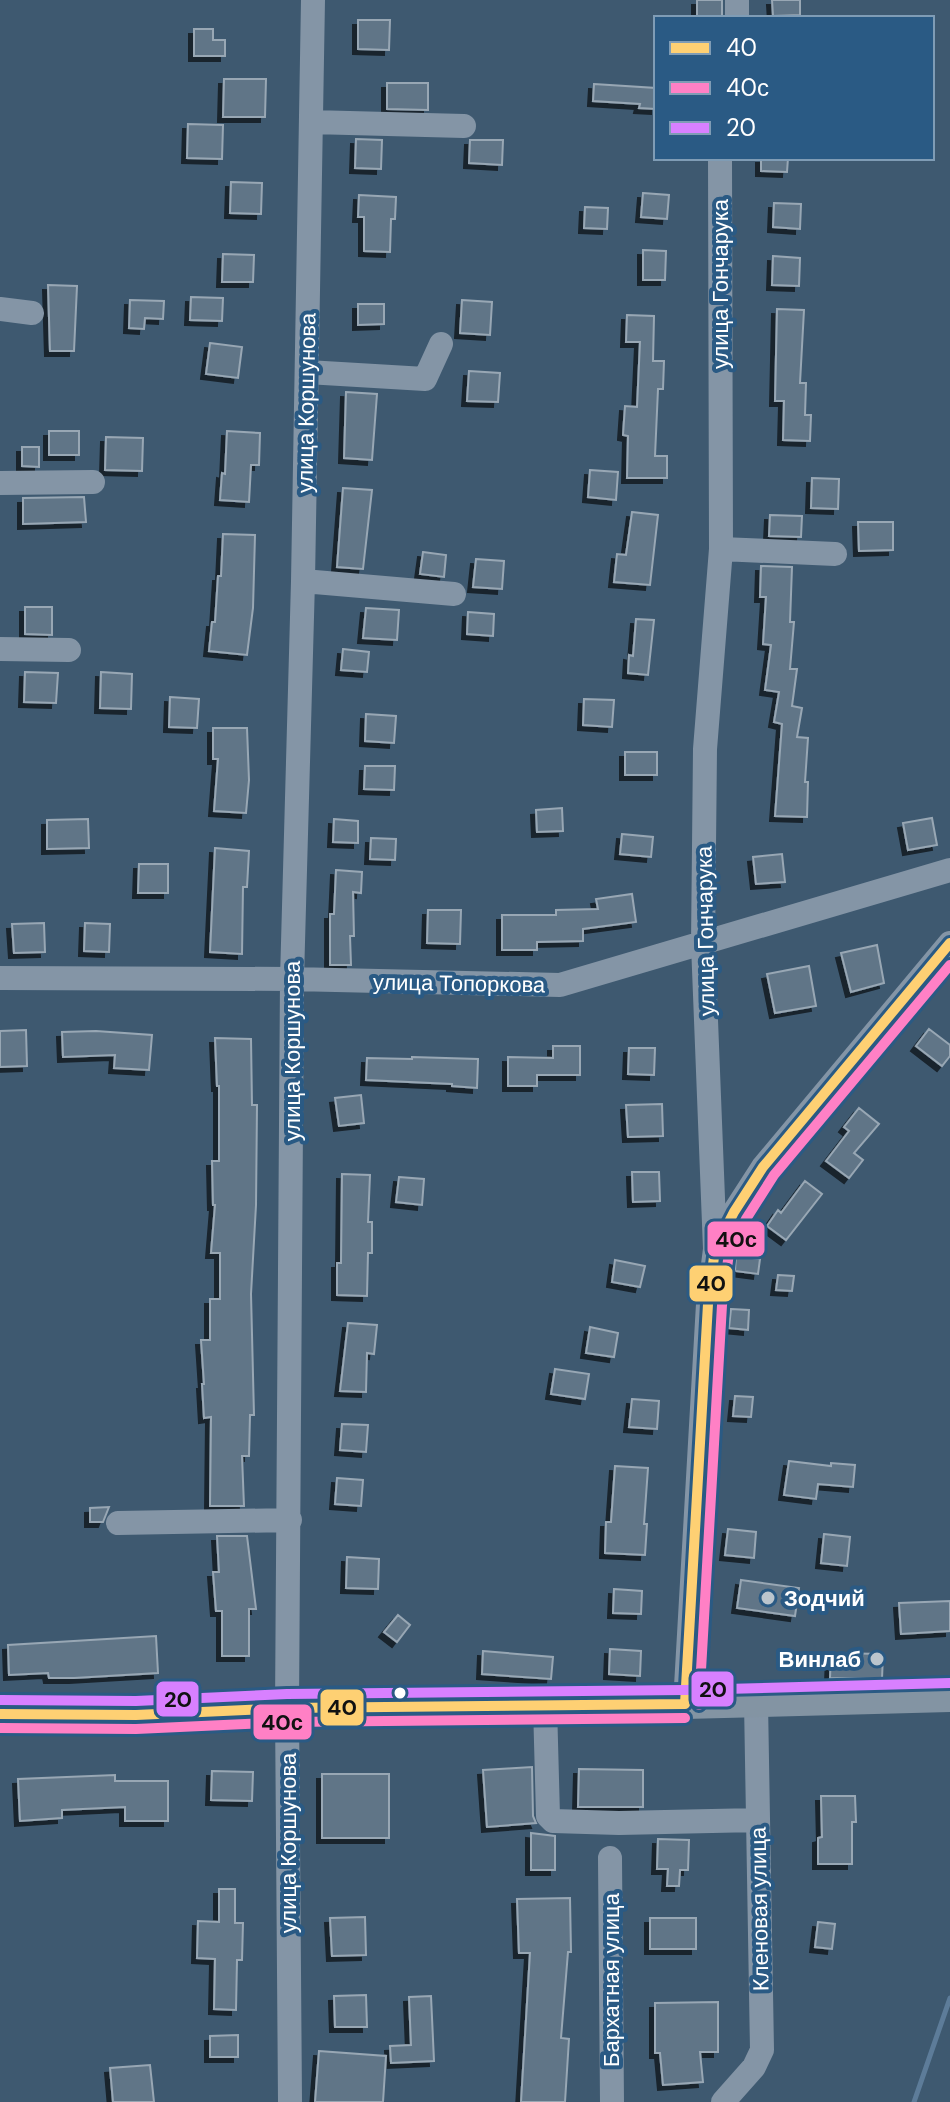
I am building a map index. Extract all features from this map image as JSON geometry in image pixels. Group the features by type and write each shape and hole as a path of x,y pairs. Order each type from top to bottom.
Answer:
{"main road":[{"path":"0,1714 136,1715 287,1708 685,1704 950,1697"}],"street":[{"name":"улица Коршунова","path":"290,2102 287,1708 292,979 303,581 313,0"},
{"path":"311,122 464,126"},
{"name":"улица Гончарука","path":"685,1704 708,1304 715,1249 703,944 705,749 721,549 720,160"},
{"path":"0,309 32,313"},
{"path":"307,372 425,379 441,344"},
{"path":"0,483 93,482"},
{"path":"721,549 835,554"},
{"path":"303,581 454,594"},
{"path":"0,649 69,650"},
{"name":"улица Топоркова","path":"0,978 292,979 560,985 950,870"},
{"path":"715,1249 763,1167 950,943"},
{"path":"118,1523 290,1520"},
{"name":"Кленовая улица","path":"723,2102 754,2067 762,2050 756,1702"},
{"path":"545,1705 548,1816 553,1821 758,1820"},
{"name":"Бархатная улица","path":"610,1858 612,2102"}],"building":[{"path":"697,0 722,0 722,16 697,16"},
{"path":"772,0 800,0 800,15 773,16"},
{"path":"358,20 390,20 389,50 358,49"},
{"path":"194,29 213,29 213,40 225,40 225,56 194,56"},
{"path":"224,79 266,79 265,117 223,117"},
{"path":"387,83 428,83 428,110 387,109"},
{"path":"594,84 654,88 654,109 639,108 640,104 593,101"},
{"path":"188,124 223,125 222,159 187,158"},
{"path":"356,139 382,140 381,169 355,168"},
{"path":"470,140 503,140 502,165 469,163"},
{"path":"761,160 788,160 787,172 761,171"},
{"path":"231,182 262,183 261,214 230,213"},
{"path":"643,193 669,195 667,219 641,217"},
{"path":"359,195 396,197 395,219 391,219 390,252 364,251 364,217 358,217"},
{"path":"774,203 801,204 800,229 773,227"},
{"path":"585,207 608,208 607,229 584,228"},
{"path":"643,250 666,251 665,280 643,280"},
{"path":"223,254 254,255 253,282 222,282"},
{"path":"773,256 800,258 799,286 772,285"},
{"path":"48,285 77,286 74,351 50,351"},
{"path":"191,297 223,298 222,321 190,320"},
{"path":"130,300 164,301 163,319 145,318 144,329 129,328"},
{"path":"462,300 492,302 490,335 460,333"},
{"path":"358,304 384,304 384,324 358,325"},
{"path":"777,309 804,310 800,383 806,383 805,415 811,415 810,441 783,440 784,401 775,401"},
{"path":"627,315 654,316 653,361 664,361 663,389 658,389 655,456 667,456 667,478 627,478 628,436 623,435 625,406 637,407 640,342 626,342"},
{"path":"210,343 242,347 238,378 206,374"},
{"path":"469,371 500,373 498,402 467,401"},
{"path":"346,392 377,394 372,460 344,458"},
{"path":"49,431 79,431 79,455 49,455"},
{"path":"227,431 260,433 259,465 251,465 249,502 220,500"},
{"path":"106,437 143,438 142,471 105,470"},
{"path":"22,447 39,447 39,467 22,466"},
{"path":"590,470 618,472 616,500 588,497"},
{"path":"812,478 839,479 838,509 811,508"},
{"path":"343,488 372,490 363,569 337,567"},
{"path":"84,497 86,522 23,524 23,498"},
{"path":"632,512 658,515 650,585 614,582 617,554 626,555"},
{"path":"770,515 802,516 801,537 769,536"},
{"path":"858,522 893,522 893,550 859,551"},
{"path":"223,534 255,535 253,608 247,655 209,651 212,622 215,622 218,576 221,576"},
{"path":"423,552 446,555 444,577 420,574"},
{"path":"476,559 504,561 502,589 473,587"},
{"path":"761,566 792,567 790,622 794,622 790,669 797,669 792,706 802,708 797,737 808,738 805,782 808,782 807,817 775,816 782,724 774,722 779,692 765,690 771,645 763,644 766,597 760,597"},
{"path":"25,607 52,607 52,635 25,634"},
{"path":"366,608 399,610 397,640 363,638"},
{"path":"468,612 494,614 493,636 467,634"},
{"path":"636,619 654,620 648,675 628,673 629,655 633,656"},
{"path":"343,649 369,652 367,672 341,670"},
{"path":"25,672 58,673 56,703 24,702"},
{"path":"101,672 132,674 131,709 100,708"},
{"path":"170,697 199,699 197,728 169,727"},
{"path":"584,699 614,700 612,727 583,725"},
{"path":"366,714 396,716 394,743 365,741"},
{"path":"213,728 247,728 249,780 246,813 214,811 218,759 213,759"},
{"path":"625,752 657,752 657,775 625,775"},
{"path":"365,766 395,766 394,790 364,789"},
{"path":"562,808 563,831 537,832 536,810"},
{"path":"932,818 937,845 908,850 903,823"},
{"path":"88,819 89,848 47,849 47,820"},
{"path":"334,819 358,821 358,843 333,842"},
{"path":"622,834 653,837 651,857 620,854"},
{"path":"371,838 396,839 395,860 370,859"},
{"path":"215,848 249,851 247,887 243,887 242,954 210,952"},
{"path":"782,854 785,882 756,884 753,857"},
{"path":"139,864 168,864 168,893 138,893"},
{"path":"336,870 362,872 361,893 353,892 351,965 330,965 330,914 334,914"},
{"path":"632,894 636,922 583,929 583,941 537,942 537,950 502,950 502,915 556,915 556,910 598,909 596,899"},
{"path":"428,910 461,910 460,944 427,943"},
{"path":"44,923 45,952 14,953 12,924"},
{"path":"85,923 110,924 109,952 84,951"},
{"path":"877,945 884,983 851,992 841,953"},
{"path":"809,966 816,1006 775,1013 767,974"},
{"path":"929,1029 950,1045 950,1056 942,1066 916,1046"},
{"path":"26,1030 27,1066 0,1067 0,1031"},
{"path":"62,1032 152,1035 149,1070 114,1068 115,1055 63,1057"},
{"path":"215,1038 251,1039 252,1105 257,1105 251,1294 254,1415 250,1415 249,1456 242,1456 244,1506 210,1506 211,1417 204,1418 201,1340 210,1340 210,1299 220,1299 220,1253 211,1253 215,1205 212,1161 219,1161 219,1086"},
{"path":"553,1046 580,1046 580,1075 537,1075 537,1086 508,1086 508,1057 553,1058"},
{"path":"629,1048 655,1048 654,1075 628,1074"},
{"path":"367,1058 478,1059 477,1088 366,1080"},
{"path":"361,1095 364,1123 339,1126 335,1098"},
{"path":"662,1104 663,1136 628,1137 626,1105"},
{"path":"859,1108 879,1124 854,1153 863,1160 849,1178 826,1161 849,1131 844,1127"},
{"path":"632,1172 659,1172 660,1201 633,1202"},
{"path":"342,1174 370,1175 368,1222 372,1222 372,1253 368,1253 367,1296 337,1295 337,1263 341,1263"},
{"path":"399,1177 424,1179 422,1205 396,1202"},
{"path":"805,1181 822,1194 786,1240 767,1226"},
{"path":"736,1256 760,1259 758,1274 735,1271"},
{"path":"615,1260 645,1266 640,1287 612,1282"},
{"path":"778,1275 794,1276 792,1291 776,1290"},
{"path":"731,1309 749,1310 748,1330 729,1328"},
{"path":"348,1323 377,1325 374,1354 367,1353 366,1392 340,1391"},
{"path":"590,1327 618,1333 614,1357 586,1353"},
{"path":"555,1369 589,1374 585,1399 551,1394"},
{"path":"735,1396 753,1397 751,1417 733,1416"},
{"path":"632,1399 659,1401 657,1429 629,1427"},
{"path":"342,1424 368,1425 366,1452 340,1450"},
{"path":"789,1461 831,1466 831,1463 855,1465 853,1487 818,1484 816,1499 784,1495"},
{"path":"615,1466 648,1468 645,1555 605,1553 606,1522 611,1522"},
{"path":"337,1478 363,1480 361,1506 335,1504"},
{"path":"109,1507 103,1522 90,1522 90,1508"},
{"path":"728,1529 756,1532 754,1558 725,1555"},
{"path":"824,1534 850,1537 847,1566 821,1563"},
{"path":"217,1536 247,1536 256,1609 249,1609 249,1656 222,1656 222,1611 216,1611 213,1572 219,1572"},
{"path":"347,1557 379,1559 378,1589 346,1588"},
{"name":"Зодчий","path":"741,1580 799,1588 795,1616 737,1608"},
{"path":"614,1589 642,1591 641,1614 613,1613"},
{"path":"950,1601 950,1631 901,1634 899,1603"},
{"path":"398,1615 410,1625 397,1642 384,1632"},
{"path":"156,1636 158,1673 74,1678 49,1678 48,1673 9,1675 8,1645"},
{"path":"610,1649 641,1651 640,1676 609,1674"},
{"path":"483,1651 553,1657 551,1679 482,1674"},
{"path":"831,1653 883,1654 882,1679 830,1678"},
{"path":"532,1767 533,1816 536,1823 487,1827 483,1770"},
{"path":"579,1769 643,1770 643,1807 578,1807"},
{"path":"212,1771 253,1772 252,1801 211,1800"},
{"path":"322,1774 389,1774 389,1838 322,1838"},
{"path":"115,1775 115,1781 168,1781 168,1821 125,1821 125,1807 62,1810 62,1818 20,1821 18,1779"},
{"path":"821,1796 855,1796 852,1864 818,1864 818,1838 822,1837"},
{"path":"531,1833 555,1836 555,1870 531,1870"},
{"path":"658,1839 689,1840 688,1870 680,1870 679,1886 667,1886 668,1869 657,1869"},
{"path":"219,1889 235,1889 235,1923 243,1923 242,1960 237,1960 236,2010 214,2009 215,1959 197,1958 198,1921 219,1922"},
{"path":"570,1898 571,1952 568,1952 561,2038 569,2039 565,2102 521,2102 530,1953 519,1953 517,1899"},
{"path":"365,1917 366,1955 332,1956 330,1918"},
{"path":"650,1918 696,1918 696,1949 650,1949"},
{"path":"818,1922 835,1924 832,1949 815,1947"},
{"path":"366,1995 367,2027 335,2027 334,1996"},
{"path":"431,1996 434,2061 391,2063 390,2046 411,2045 409,1997"},
{"path":"718,2002 718,2052 700,2052 703,2082 663,2085 660,2053 655,2053 655,2003"},
{"path":"238,2035 238,2057 210,2057 210,2036"},
{"path":"319,2051 386,2056 383,2102 315,2102"},
{"path":"150,2065 154,2102 113,2102 110,2068"}],"waterway":[{"path":"914,2102 950,1998"}],"transit line":[{"name":"40","path":"685,1704 708,1304 715,1249 763,1167 950,943"},
{"name":"40с","path":"699,1705 722,1305 729,1253 774,1175 950,965"},
{"name":"20","path":"0,1700 136,1701 287,1694 685,1690 950,1683"},
{"name":"40","path":"0,1714 136,1715 287,1708 685,1704"},
{"name":"40с","path":"0,1728 136,1729 287,1722 685,1718"}],"place":[{"name":"Зодчий","path":"768,1598"},
{"name":"Винлаб","path":"877,1659"}]}
